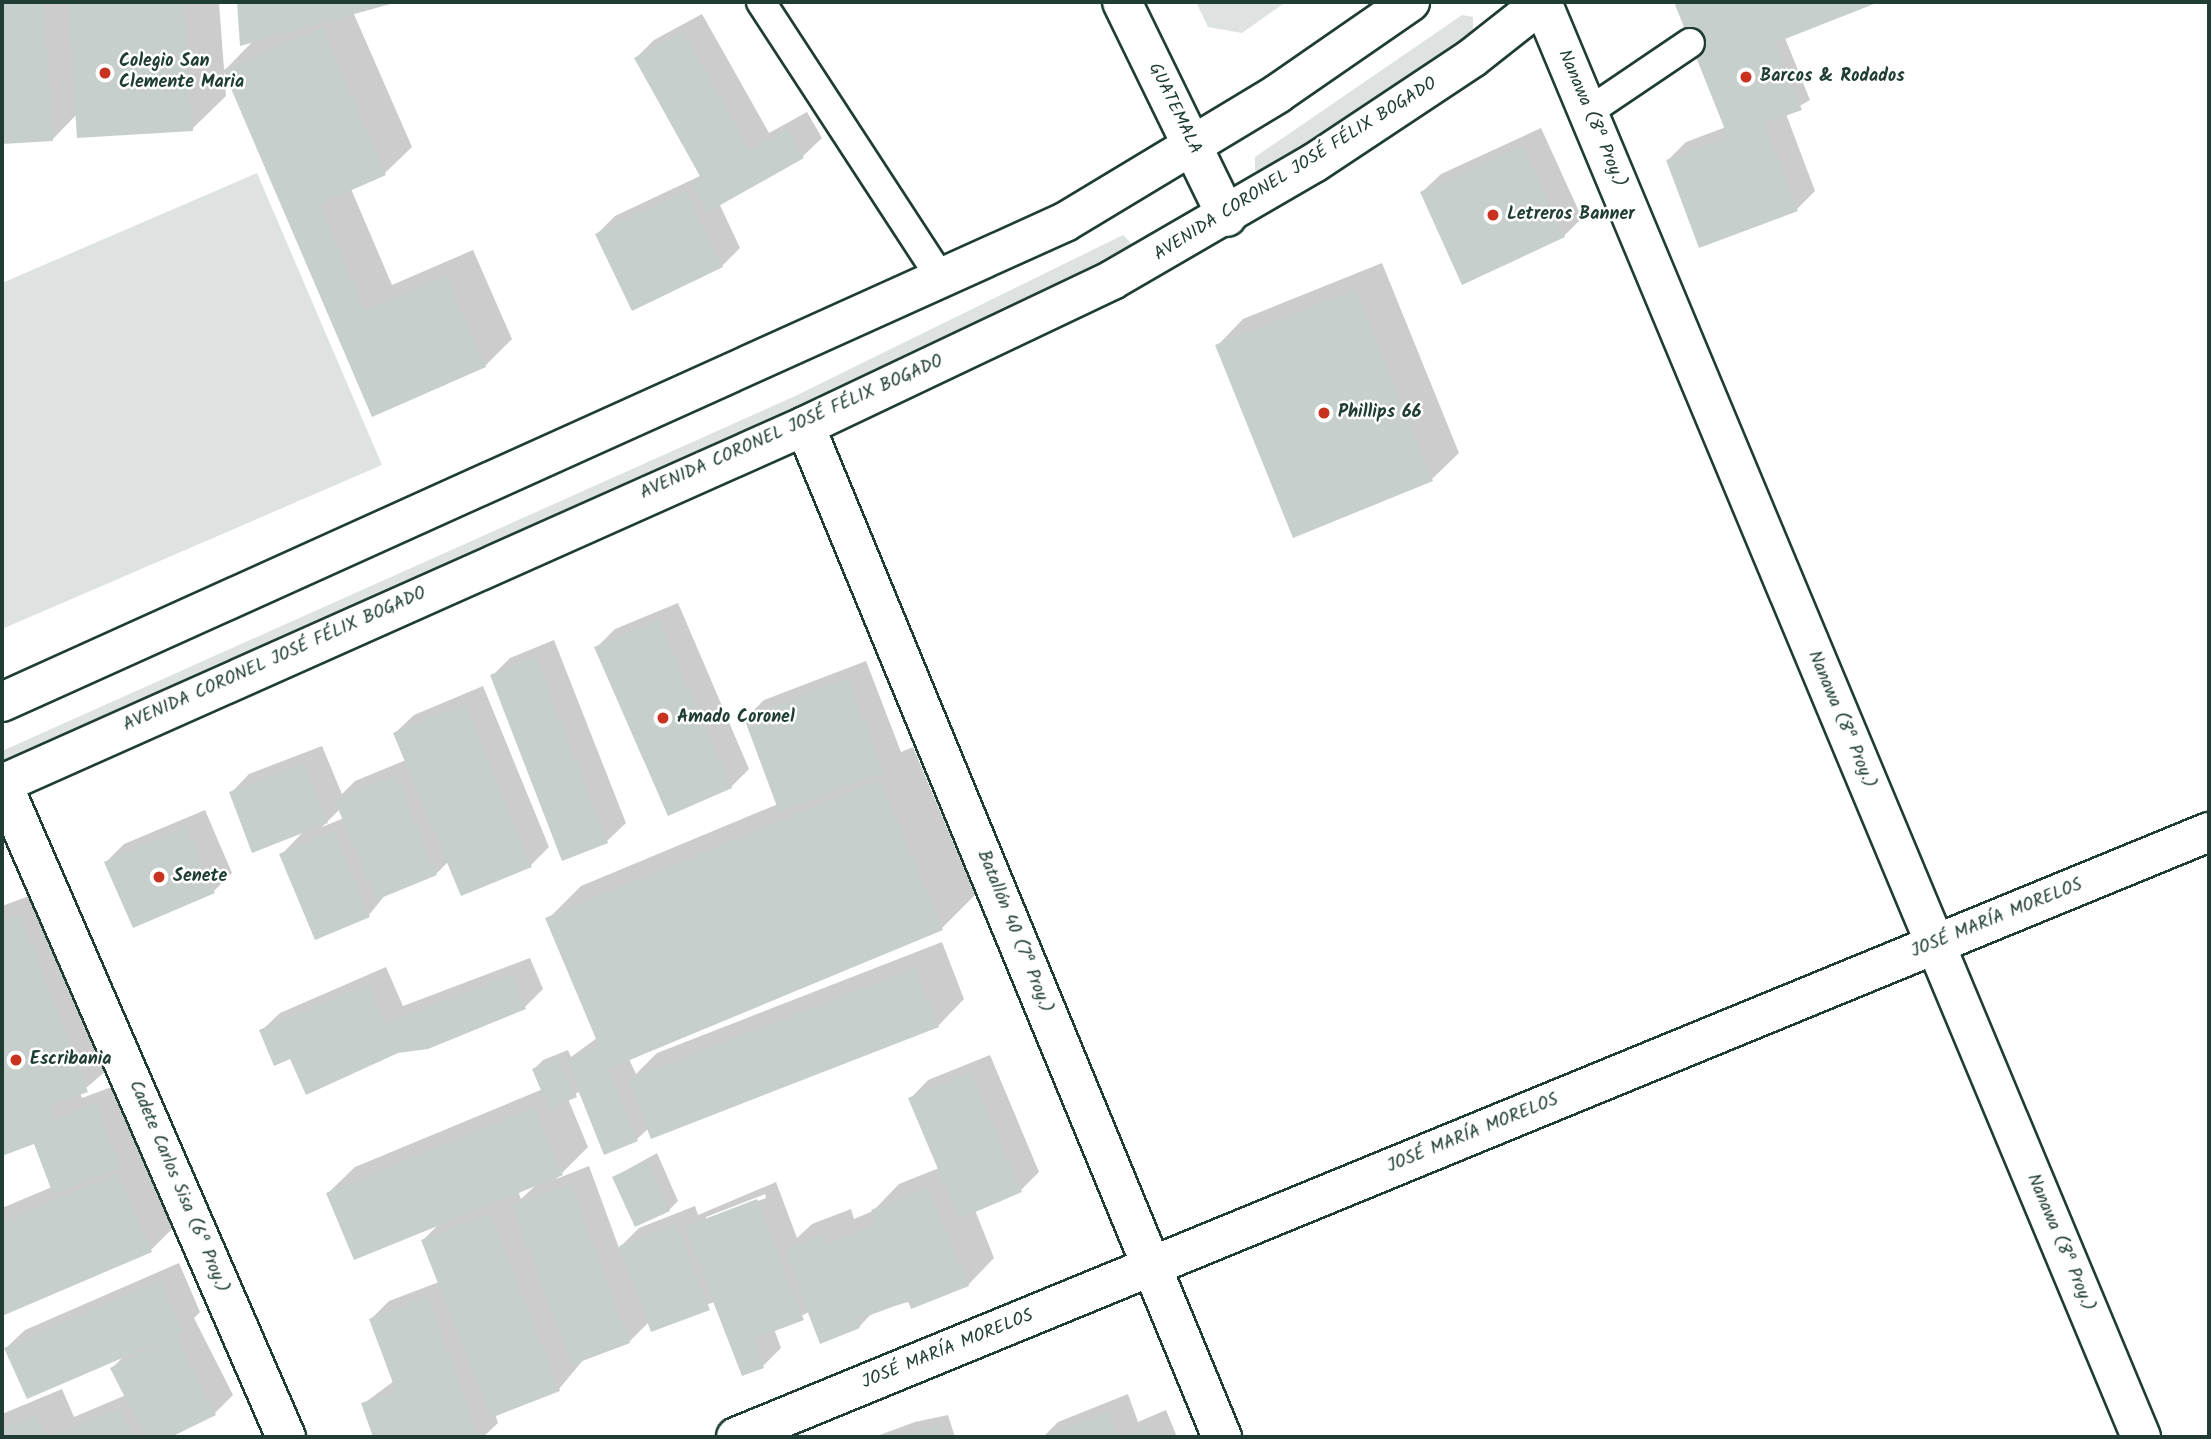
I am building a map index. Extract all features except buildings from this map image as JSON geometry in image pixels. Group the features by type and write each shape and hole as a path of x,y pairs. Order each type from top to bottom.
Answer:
{"street":[{"name":"GUATEMALA","path":"1122,2 1227,217"},
{"path":"2,702 942,280 1065,222 1193,148 1410,2"},
{"name":"Nanawa (8ª Proy.)","path":"1542,2 2141,1437"},
{"name":"AVENIDA CORONEL JOSÉ FÉLIX BOGADO","path":"2,783 806,426 1112,280 1227,217 1421,93 1542,2"},
{"name":"Batallón 40 (7ª Proy.)","path":"806,426 1222,1437"},
{"name":"Cadete Carlos Sisa (6ª Proy.)","path":"2,783 286,1437"},
{"name":"JOSÉ MARÍA MORELOS","path":"736,1437 2209,831"}],"lane":[{"path":"761,2 942,280"},
{"path":"1588,112 1690,43"}],"shaded area":[{"path":"1196,2 1286,2 1242,33 1208,27"},
{"path":"1462,15 1473,17 1473,31 1264,173 1255,170 1255,157"},
{"path":"257,173 382,465 2,629 2,283"},
{"path":"1123,235 1135,247 800,414 2,770 2,751 793,397"}],"place":[{"name":"Colegio San Clemente Maria","path":"105,73"},
{"name":"Barcos & Rodados","path":"1746,77"},
{"name":"Letreros Banner","path":"1493,215"},
{"name":"Phillips 66","path":"1324,413"},
{"name":"Amado Coronel","path":"663,718"},
{"name":"Senete","path":"159,877"},
{"name":"Escribania","path":"16,1060"}]}
